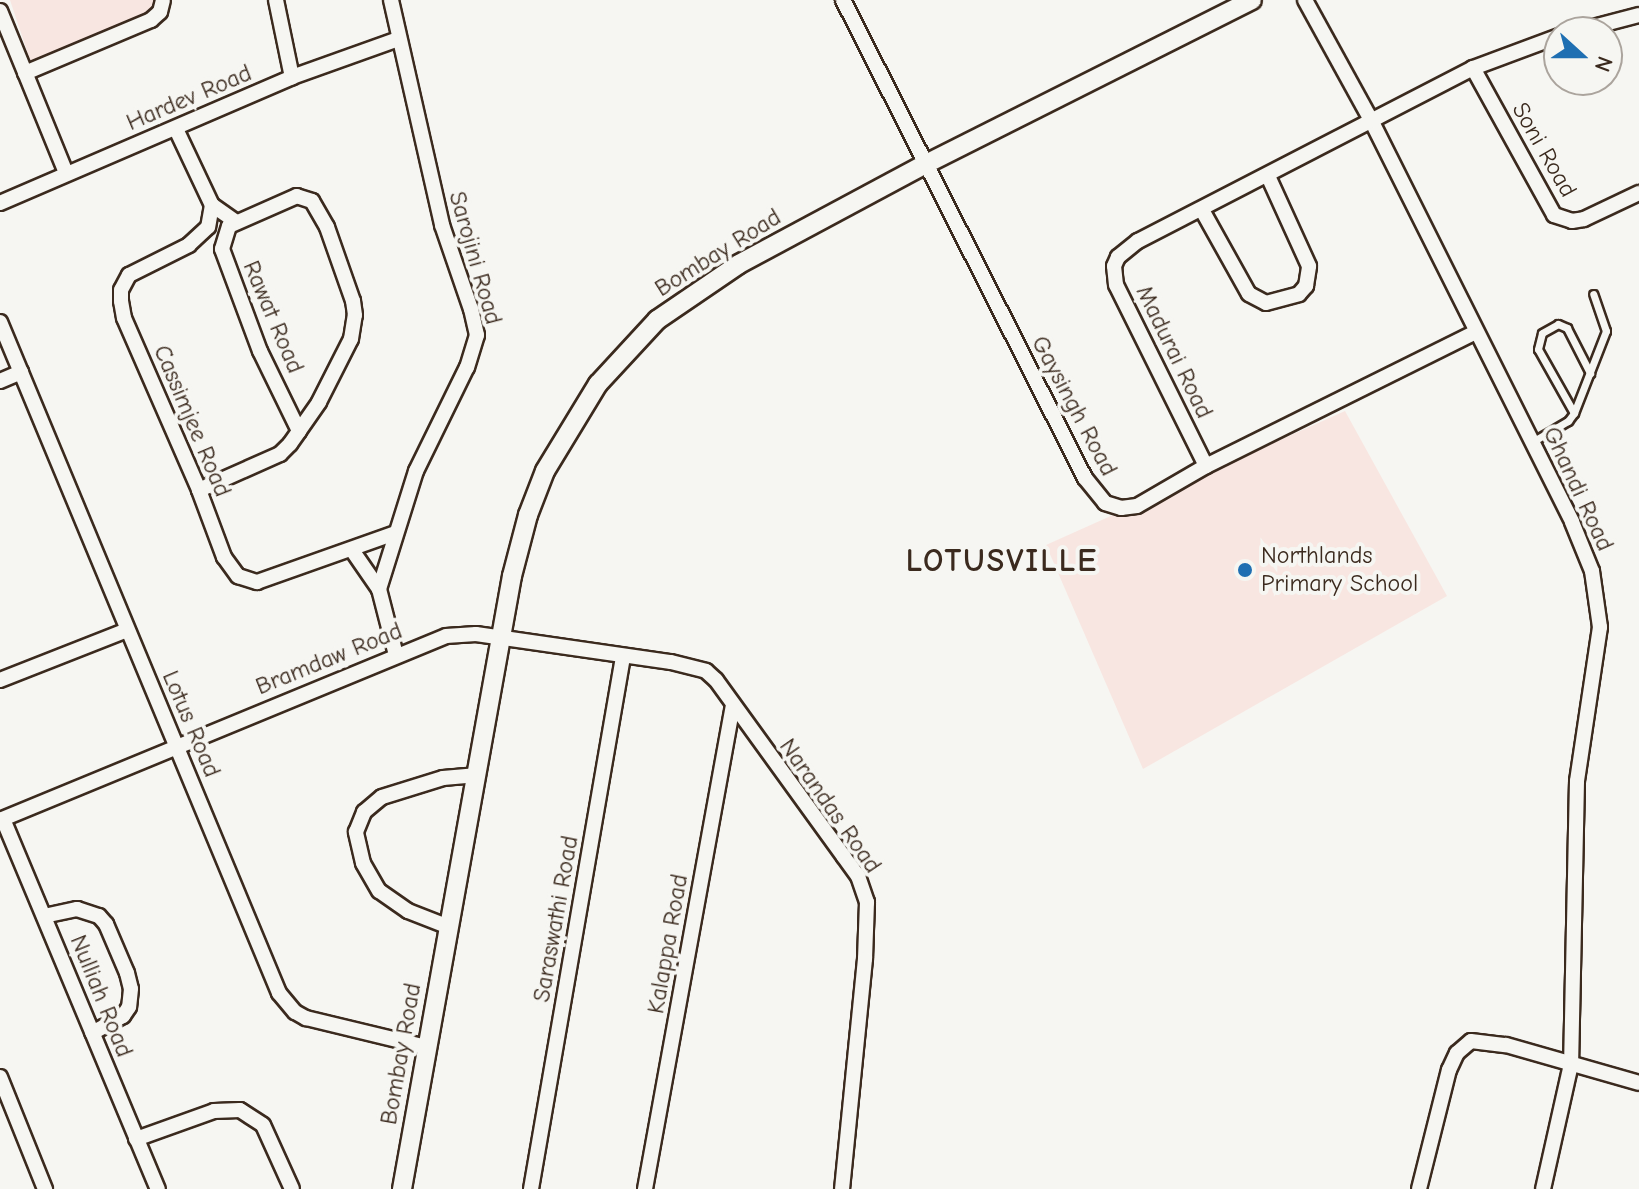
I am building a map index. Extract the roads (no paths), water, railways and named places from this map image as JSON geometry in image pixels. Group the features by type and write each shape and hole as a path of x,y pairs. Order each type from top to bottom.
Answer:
{"street":[{"path":"25,73 151,20 160,12 163,0"},
{"path":"276,0 292,77"},
{"name":"Sarojini Road","path":"379,589 423,452 467,367 477,335 442,225 391,0"},
{"name":"Gaysingh Road","path":"843,0 924,165 1096,494 1112,506 1137,506 1206,466 1476,332"},
{"name":"Bombay Road","path":"402,1189 512,576 528,515 545,471 591,394 624,353 657,320 695,291 801,229 1252,0"},
{"name":"Ghandi Road","path":"1305,0 1372,122 1532,442 1586,554 1595,584 1600,627 1596,668 1580,742 1577,781 1571,1064 1543,1189"},
{"path":"0,11 66,173"},
{"name":"Hardev Road","path":"0,203 292,77 398,39"},
{"name":"Madurai Road","path":"1206,466 1114,273 1118,257 1126,249 1473,68 1543,42"},
{"name":"Soni Road","path":"1473,68 1554,215 1572,221 1584,219 1639,193"},
{"path":"176,129 212,205 236,222"},
{"path":"1202,210 1249,294 1266,303 1299,294 1306,286 1309,266 1268,176"},
{"name":"Rawat Road","path":"199,490 280,454 299,431 351,339 355,315 353,301 320,209 312,201 297,196 236,222 227,230 222,242 226,265 260,351 299,431"},
{"name":"Cassimjee Road","path":"212,205 212,216 202,234 189,245 134,269 121,290 124,318 199,490 224,557 232,570 247,581 276,578 395,533"},
{"name":"Lotus Road","path":"0,322 279,993 288,1005 306,1018 426,1047"},
{"path":"0,381 21,372"},
{"path":"352,550 379,589 396,655"},
{"path":"0,680 127,630"},
{"name":"Bramdaw Road","path":"2,820 396,655 462,633 503,638"},
{"name":"Narandas Road","path":"503,638 671,662 706,671 716,680 851,866 867,902 865,959 842,1189"},
{"name":"Saraswathi Road","path":"531,1189 623,657"},
{"name":"Kalappa Road","path":"645,1189 733,707"},
{"path":"449,927 408,911 379,891 363,863 356,832 364,812 382,797 443,778 475,775"},
{"name":"Nulliah Road","path":"2,820 158,1189"},
{"path":"44,916 77,909 99,916 106,924 127,973 131,989 129,1007 123,1016 92,1033"},
{"path":"1419,1189 1449,1070 1463,1046 1482,1040 1639,1083"},
{"path":"0,1077 45,1189"},
{"path":"136,1139 214,1111 240,1110 263,1125 292,1189"}],"lane":[{"path":"1532,442 1568,421 1574,413 1606,326 1593,294"},
{"path":"1574,413 1538,349 1542,333 1563,324 1590,373"}],"place":[{"name":"Northlands Primary School","path":"1245,570"}],"district":[{"name":"LOTUSVILLE","path":"1002,561"}]}
